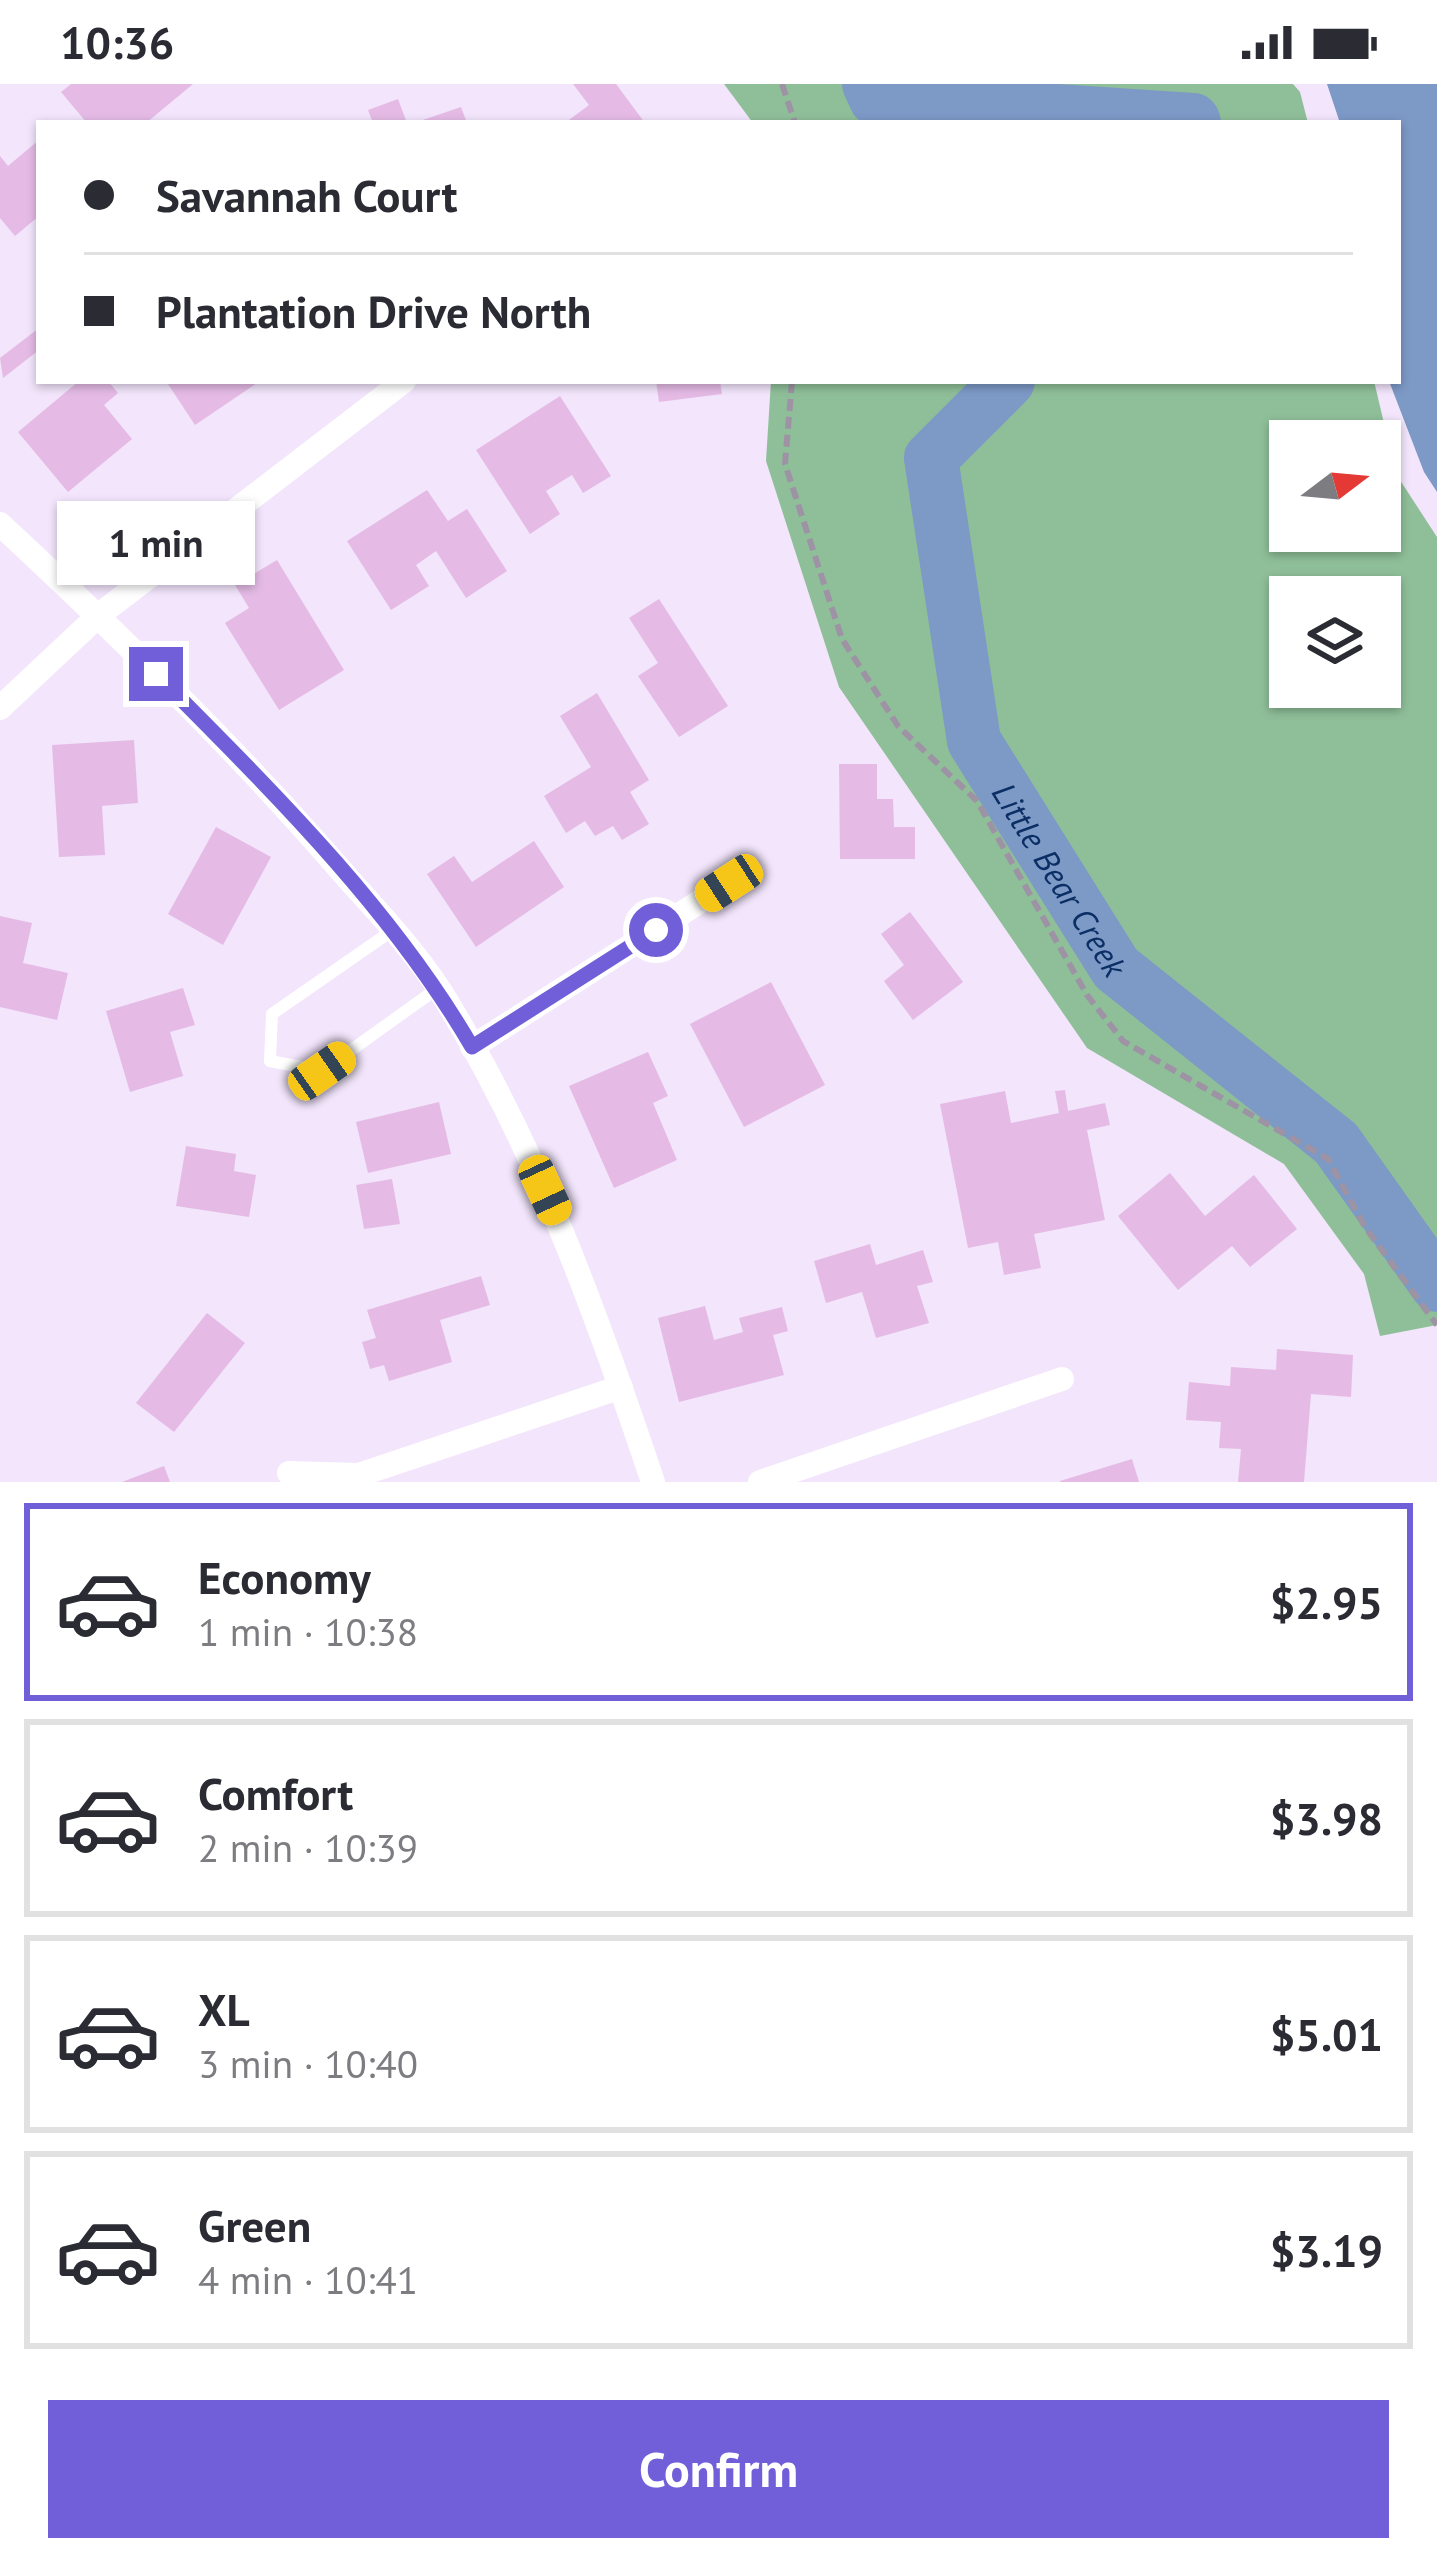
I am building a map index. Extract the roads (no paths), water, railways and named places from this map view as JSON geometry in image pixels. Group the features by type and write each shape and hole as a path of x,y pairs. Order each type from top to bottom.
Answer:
{"street":[{"path":"0,708 99,615 400,384"},
{"path":"0,524 99,615 271,790 438,988 516,1126 560,1221 653,1482"},
{"path":"472,1047 729,883"},
{"path":"760,1482 1062,1379"},
{"path":"289,1473 359,1474 621,1387"}],"lane":[{"path":"393,930 272,1014 270,1061 322,1071 438,988"}],"water":[{"path":"1327,84 1437,84 1437,492 1424,472 1390,384 1401,384 1401,120 1339,120"}],"waterway":[{"name":"Little Bear Creek","path":"869,84 876,99 1193,120"},
{"name":"Little Bear Creek","path":"1005,384 931,458 974,741 1116,968 1336,1143 1437,1285"}]}
